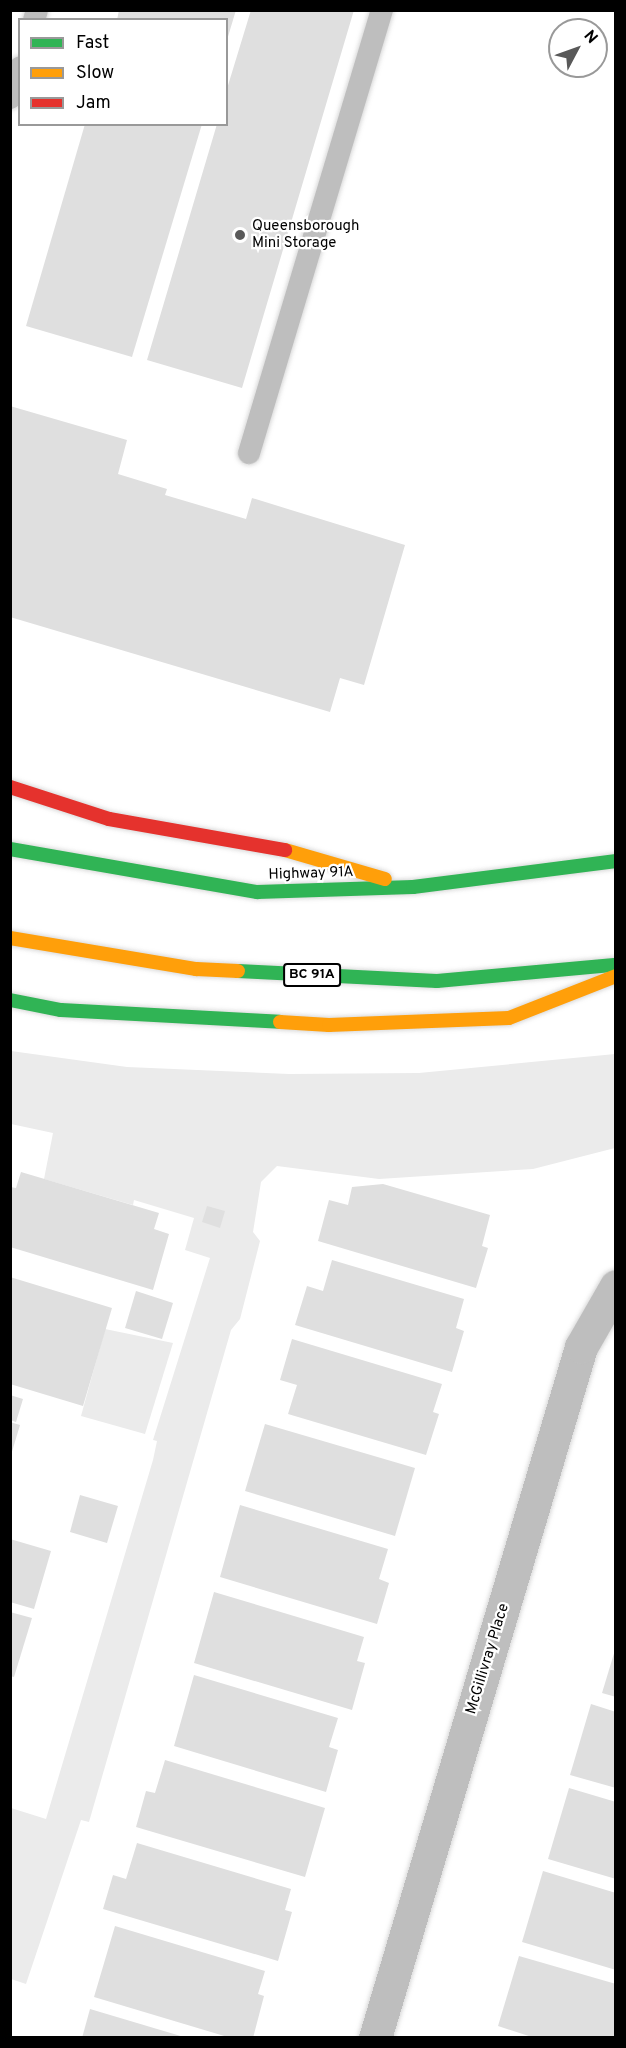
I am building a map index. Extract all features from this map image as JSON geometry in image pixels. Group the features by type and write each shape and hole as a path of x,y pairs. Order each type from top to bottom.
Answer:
{"highway":[{"path":"10,788 109,819 273,846 413,887"},
{"name":"Highway 91A","path":"10,849 258,892 413,887 615,861"},
{"name":"BC 91A","path":"10,938 196,969 436,981 615,964"},
{"path":"10,1000 61,1010 329,1025 485,1019 509,1018 615,976"}],"street":[{"name":"McGillivray Place","path":"375,2037 581,1347 615,1286"}],"lane":[{"path":"249,453 382,10"},
{"path":"10,98 18,74"}],"shaded area":[{"path":"11,1051 127,1067 289,1074 419,1073 615,1054 615,1148 533,1169 379,1179 277,1166 261,1182 253,1232 260,1241 240,1319 231,1330 89,1822 81,1820 26,1984 11,1979 11,1808 46,1819 153,1460 157,1441 153,1440 210,1258 185,1250 194,1218 134,1200 133,1205 44,1179 53,1133 11,1124"},
{"path":"105,1329 173,1343 145,1434 81,1416"}],"building":[{"path":"119,10 236,10 228,37 228,18 117,18"},
{"path":"251,10 354,10 242,388 147,360 216,126 228,126 228,85"},
{"path":"84,126 201,126 132,357 26,326"},
{"path":"10,406 127,440 118,474 167,489 165,495 246,519 252,498 405,545 364,685 340,678 330,712 10,617"},
{"path":"21,1172 159,1213 154,1229 169,1234 153,1290 10,1247 10,1187 16,1188"},
{"path":"383,1184 490,1215 482,1246 488,1248 476,1288 318,1241 329,1200 348,1205 352,1187"},
{"path":"207,1206 225,1211 220,1228 202,1222"},
{"path":"332,1260 464,1299 456,1328 464,1331 452,1372 295,1325 307,1286 323,1291"},
{"path":"10,1277 112,1308 83,1406 10,1384"},
{"path":"136,1291 173,1303 162,1339 125,1328"},
{"path":"292,1339 442,1384 433,1412 439,1414 426,1455 288,1414 297,1385 280,1380"},
{"path":"10,1395 23,1399 16,1422 10,1420"},
{"path":"10,1422 20,1425 11,1455 10,1455"},
{"path":"265,1424 415,1468 395,1536 245,1491"},
{"path":"80,1495 118,1506 107,1543 70,1532"},
{"path":"240,1505 388,1549 379,1579 389,1583 377,1624 220,1577"},
{"path":"10,1539 51,1551 34,1609 10,1602"},
{"path":"214,1592 364,1637 357,1661 365,1663 352,1710 194,1663"},
{"path":"10,1612 32,1618 14,1677 10,1676"},
{"path":"616,1650 616,1697 602,1693"},
{"path":"194,1675 338,1718 329,1747 338,1750 326,1792 174,1746"},
{"path":"591,1704 616,1712 616,1788 570,1775"},
{"path":"165,1760 325,1808 305,1877 136,1827 146,1791 155,1793"},
{"path":"569,1788 616,1802 616,1879 548,1859"},
{"path":"137,1843 291,1889 285,1910 292,1912 278,1961 103,1909 113,1875 126,1879"},
{"path":"543,1871 616,1893 616,1970 522,1942"},
{"path":"115,1926 265,1971 258,1994 264,1996 253,2038 231,2038 94,1997"},
{"path":"519,1956 616,1984 616,2038 535,2038 498,2026"},
{"path":"90,2009 184,2037 184,2038 82,2038"}],"traffic: fast":[{"path":"10,849 257,892 413,887 616,861"},
{"path":"238,971 437,981 614,965"},
{"path":"10,1000 61,1010 280,1022"}],"traffic: slow":[{"path":"285,850 385,879"},
{"path":"10,938 196,969 238,971"},
{"path":"280,1022 329,1025 509,1018 616,976"}],"traffic: jam":[{"path":"10,787 109,819 285,850"}],"place":[{"name":"Queensborough Mini Storage","path":"240,235"}]}
